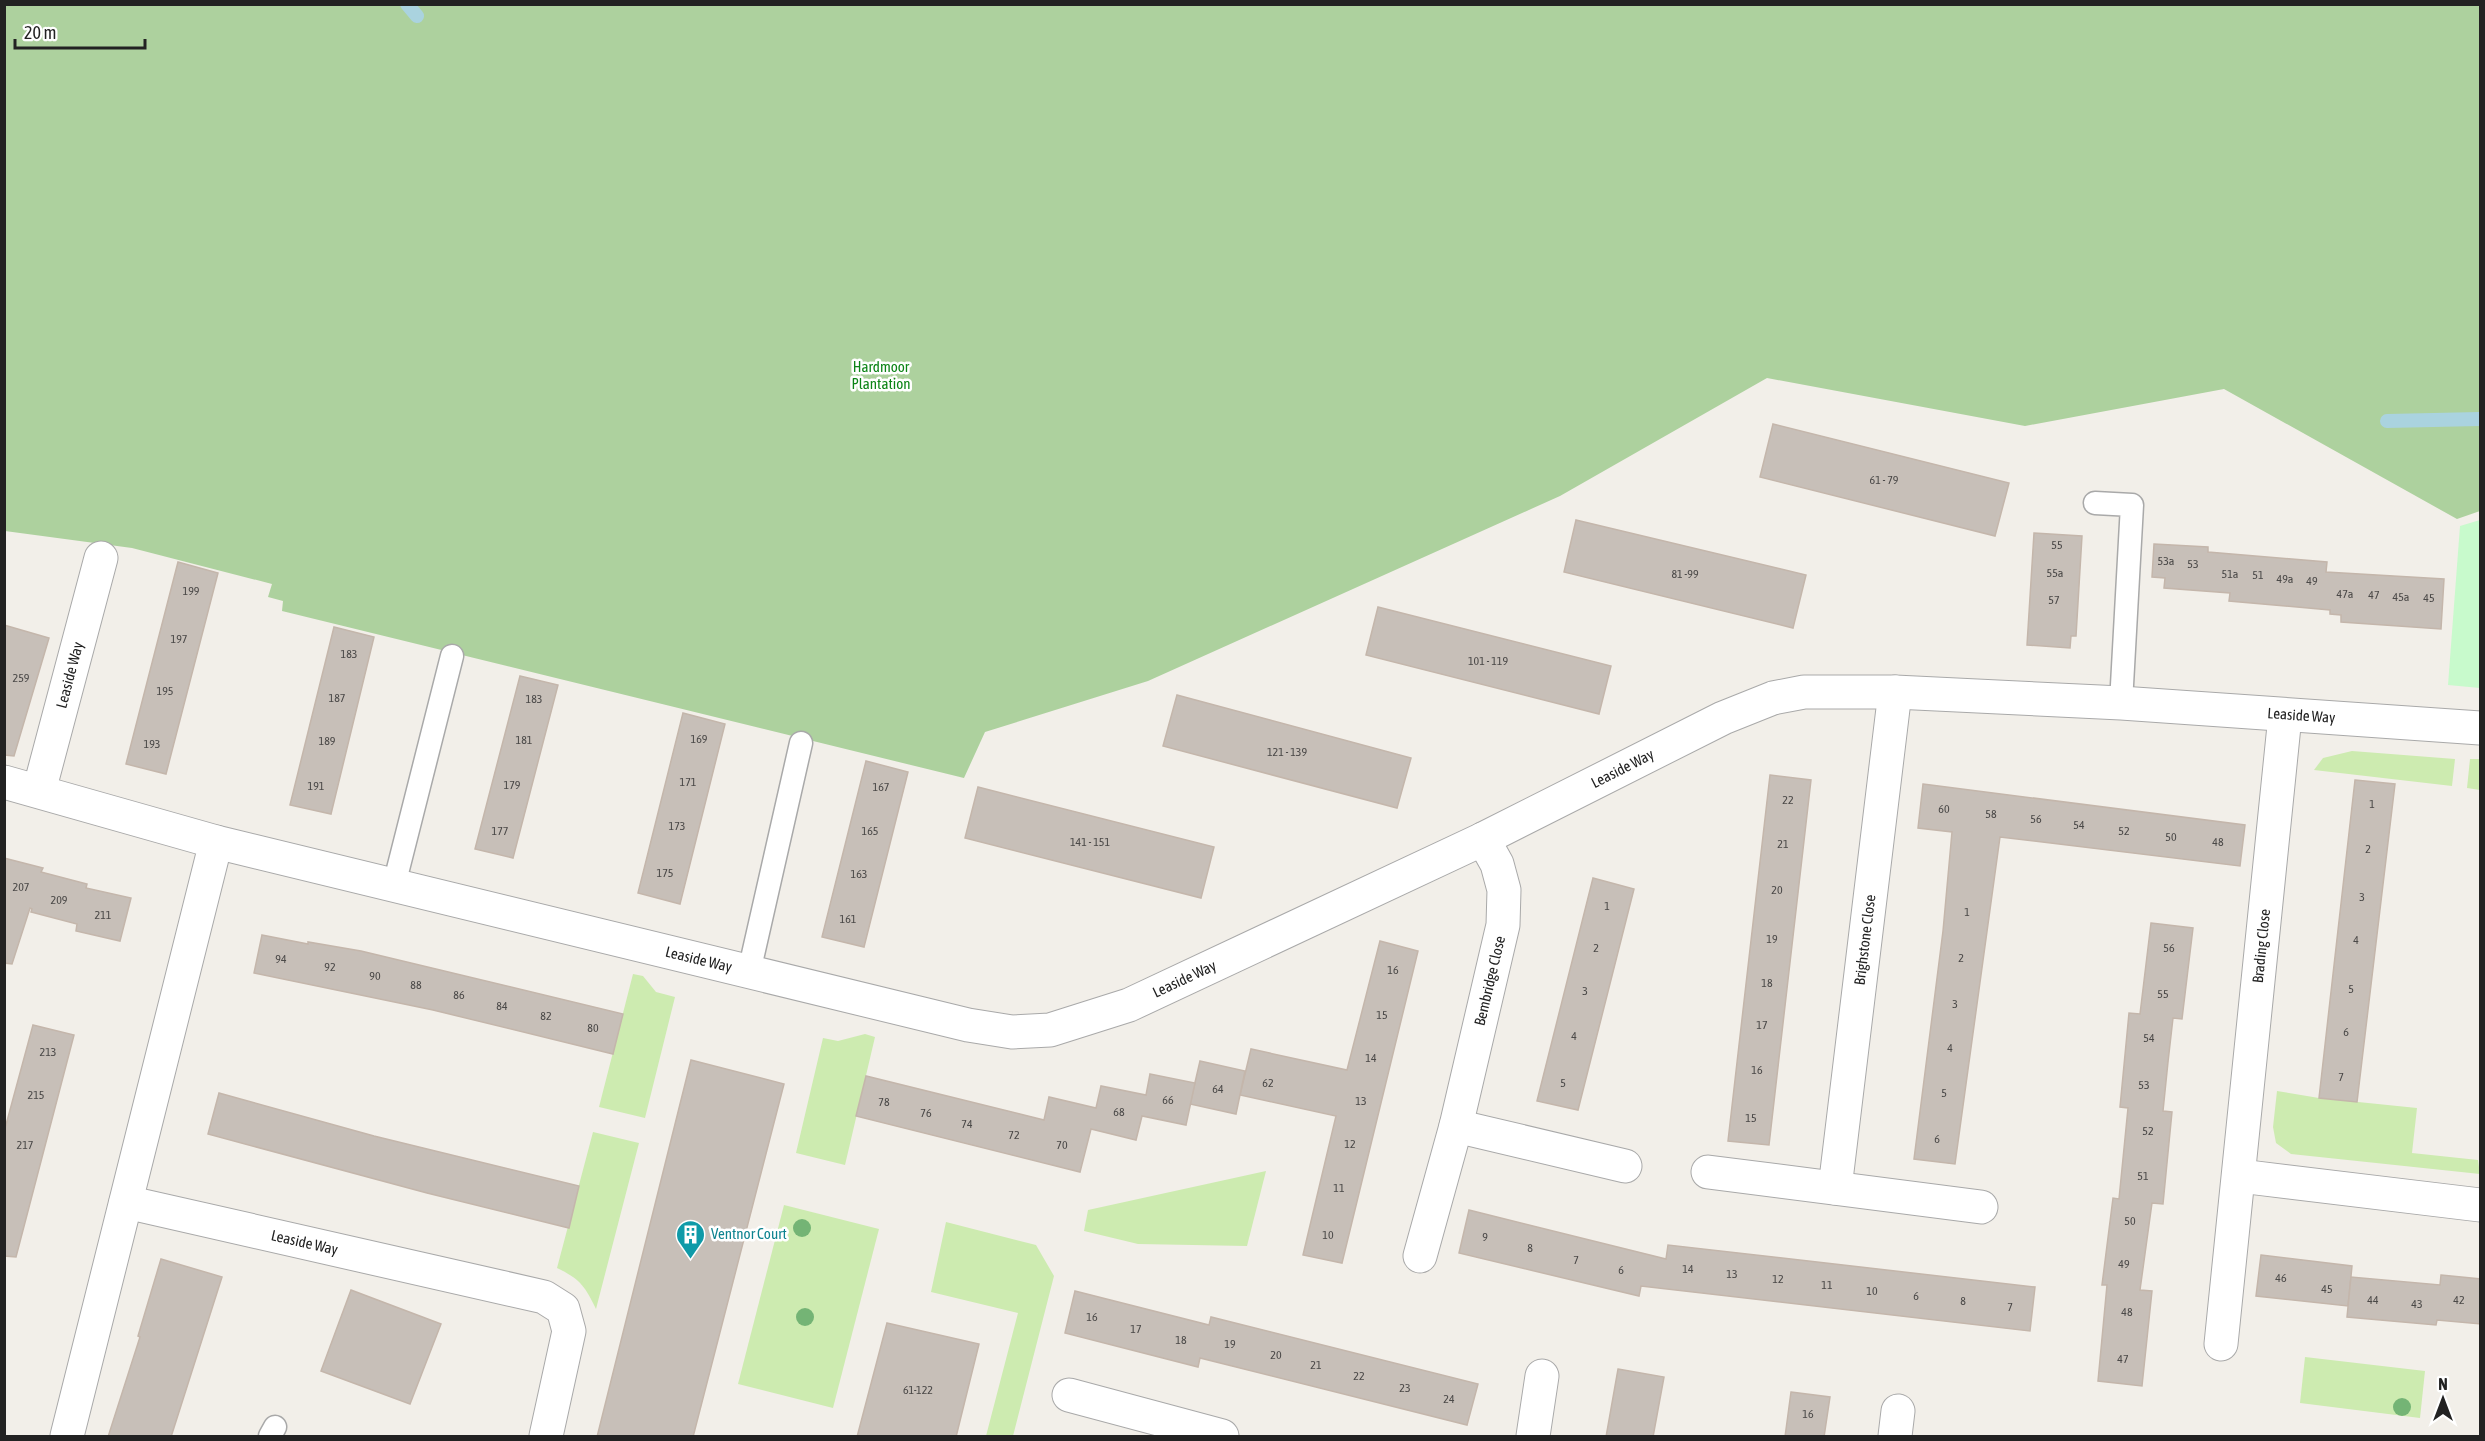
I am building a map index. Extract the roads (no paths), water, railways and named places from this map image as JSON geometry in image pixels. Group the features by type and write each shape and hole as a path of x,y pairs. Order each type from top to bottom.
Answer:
{"street":[{"name":"Leaside Way","path":"39,791 101,558"},
{"name":"Leaside Way","path":"4,782 216,842 968,1025 1012,1032 1050,1030 1129,1005 1483,839 1747,707 1773,698 1804,692 1895,692 2121,703 2481,728"},
{"name":"Brighstone Close","path":"1835,1188 1895,692"},
{"name":"Brading Close","path":"2221,1344 2240,1176 2285,716"},
{"name":"Bembridge Close","path":"1420,1256 1456,1126 1503,926 1504,891 1497,864 1483,839"},
{"path":"67,1437 216,842"},
{"path":"1456,1126 1625,1166"},
{"path":"1708,1172 1982,1207"},
{"path":"2240,1176 2481,1205"},
{"name":"Leaside Way","path":"126,1202 544,1297 563,1309 569,1331 546,1437"},
{"path":"1533,1437 1542,1376"},
{"path":"1069,1395 1222,1437"}],"lane":[{"path":"2095,503 2132,505 2121,703"},
{"path":"394,885 452,656"},
{"path":"749,972 801,743"}],"waterway":[{"path":"407,4 417,16"},
{"path":"2387,421 2480,419"}],"place":[{"name":"Ventnor Court","path":"690,1260"}],"park label":[{"name":"Hardmoor Plantation","path":"881,376"}]}
